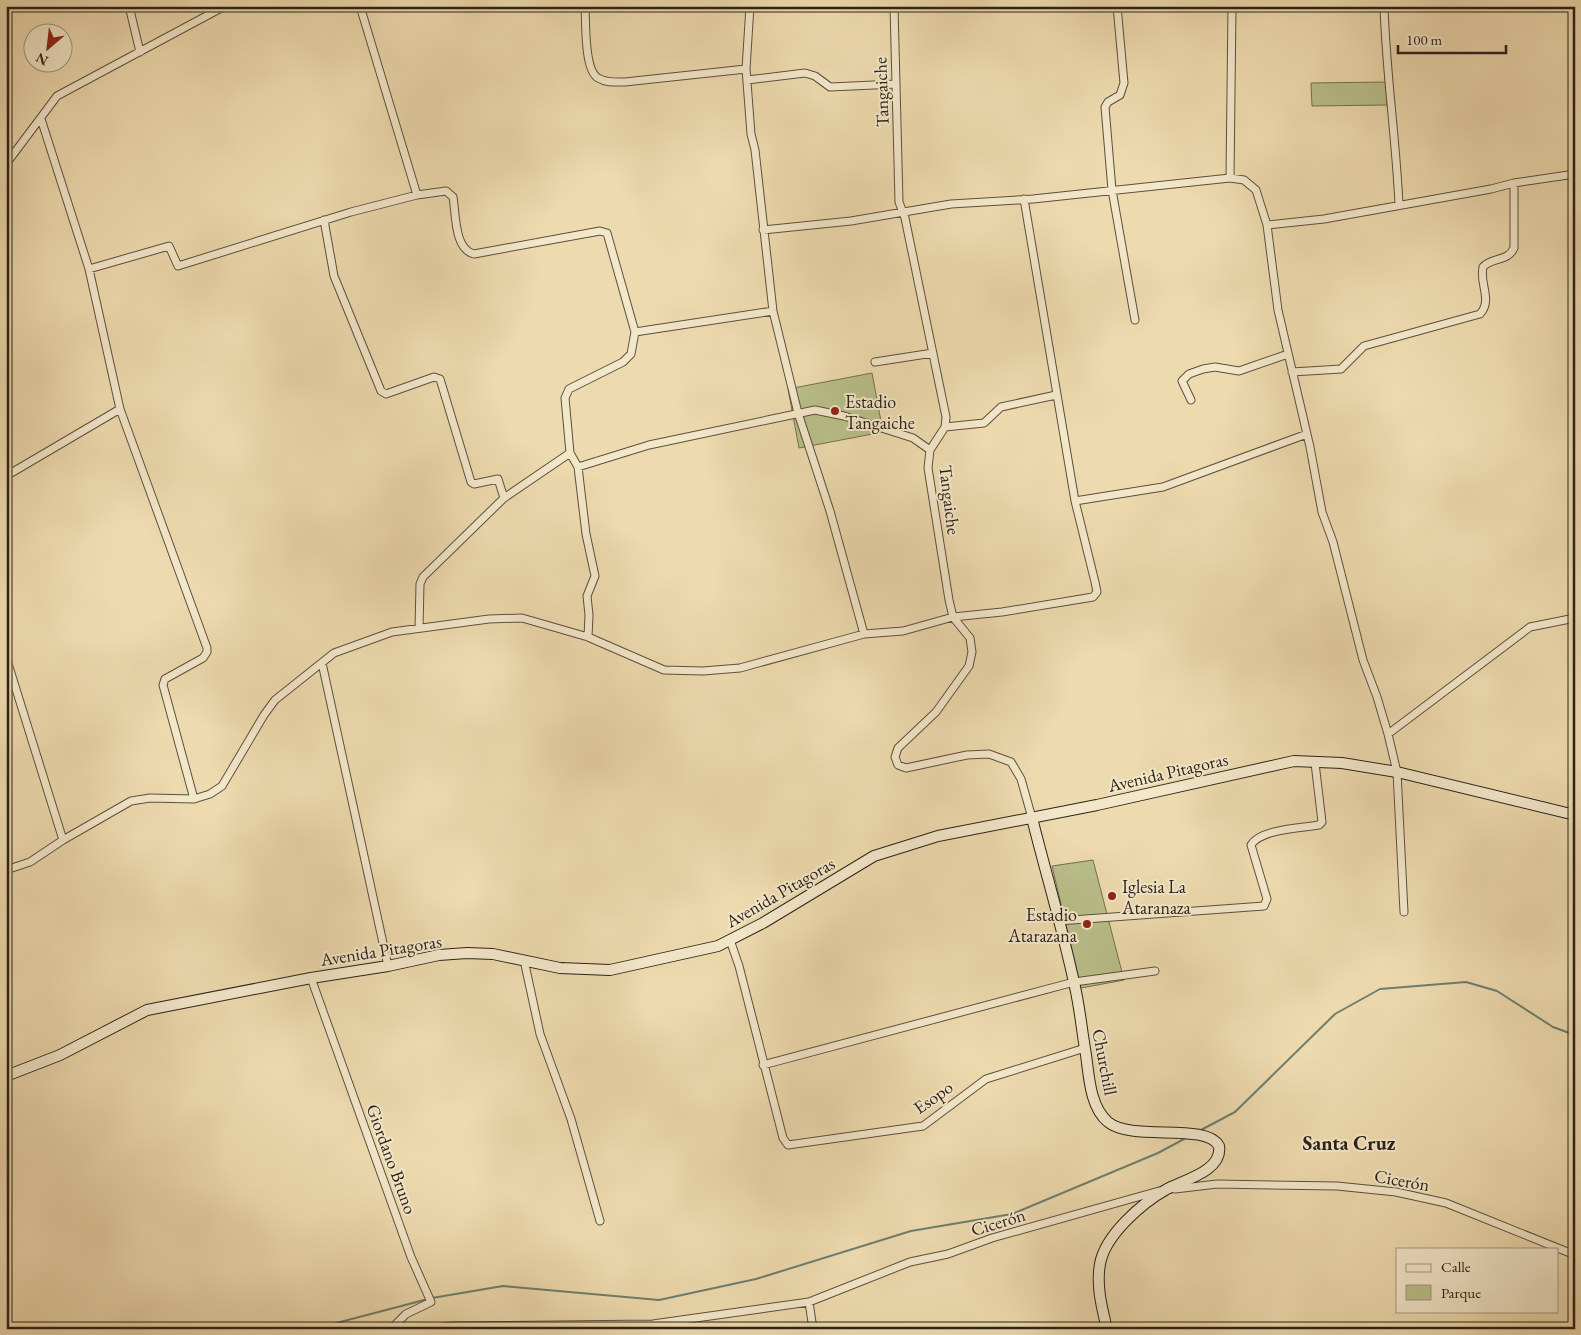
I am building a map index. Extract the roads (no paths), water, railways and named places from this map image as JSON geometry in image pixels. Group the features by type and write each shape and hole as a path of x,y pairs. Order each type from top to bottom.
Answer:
{"main road":[{"name":"Avenida Pitagoras","path":"6,1076 60,1055 147,1010 311,978 388,966 439,955 467,953 493,954 560,968 610,970 718,946 763,923 874,856 938,836 1032,818 1294,762 1342,763 1397,772 1575,815"},
{"name":"Churchill","path":"1032,818 1074,982 1095,1102 1100,1113 1112,1125 1126,1130 1199,1135 1217,1141 1220,1150 1213,1165 1192,1178 1166,1190"},
{"path":"1107,1329 1099,1285 1100,1264 1106,1245 1121,1224 1166,1190"}],"street":[{"path":"129,6 140,52"},
{"path":"6,164 57,96 225,6"},
{"path":"360,6 417,195"},
{"path":"585,6 588,59 592,72 597,78 606,82 625,82 746,68"},
{"path":"750,6 746,68 751,134 755,150 773,311 798,413 830,511 864,634"},
{"name":"Tangaiche","path":"894,6 899,202 903,213 946,417 945,427 930,450 928,468 949,600 954,616 970,638 972,652 969,666 936,712 898,748 895,757 898,765 906,768 967,755 989,754 1011,762 1021,779 1032,818"},
{"path":"1117,6 1124,83 1120,96 1108,102 1105,107 1112,190 1135,320"},
{"path":"1230,178 1232,6"},
{"path":"1384,6 1385,49 1400,205"},
{"path":"748,80 804,73 815,76 830,87 896,84"},
{"path":"41,119 89,269 120,409 207,648 204,658 165,679 163,685 194,799"},
{"path":"1266,225 1324,219 1491,189 1514,182 1575,174"},
{"path":"763,230 903,213 951,204 1024,199 1230,178 1244,180 1256,190 1266,225 1278,310 1307,434 1322,512 1333,542 1362,660 1377,697 1397,772 1404,912"},
{"path":"1292,372 1341,369 1364,346 1480,314 1486,308 1483,267 1486,264 1512,254 1514,248 1514,182"},
{"path":"89,269 169,246 178,266 324,220 417,195 446,191 452,195 460,243 465,251 474,254 600,231 607,233 635,332 631,354 627,360 572,386 566,394 570,453 578,467 586,534 595,576 587,596 589,615 588,637"},
{"path":"6,870 30,862 63,840 131,801 150,798 194,799 210,794 222,786 275,700 334,653 392,632 489,619 522,618 588,637 664,670 703,671 740,668 864,634 903,631 954,616 1002,612 1093,597 1096,592 1095,582 1075,501 1024,199"},
{"path":"324,220 334,276 381,391 386,394 434,377 440,379 471,482 474,484 498,479 504,498"},
{"path":"635,332 773,311"},
{"path":"875,362 933,353"},
{"path":"1191,400 1182,381 1189,374 1215,367 1239,371 1288,354"},
{"path":"945,427 984,424 1001,407 1056,395"},
{"path":"6,476 120,409"},
{"path":"578,467 650,445 815,410 844,416 913,438 930,450"},
{"path":"1075,501 1163,487 1307,434"},
{"path":"419,628 420,584 423,577 504,498 570,453"},
{"path":"1388,734 1530,627 1575,618"},
{"path":"6,657 63,840"},
{"path":"322,663 388,966"},
{"path":"1058,921 1264,906 1267,899 1251,845 1254,840 1267,833 1319,825 1322,822 1316,763"},
{"path":"730,940 739,966 763,1065 1074,982 1155,971"},
{"path":"524,960 540,1034 571,1119 600,1221"},
{"name":"Giordano Bruno","path":"311,978 371,1148 431,1302 406,1314 391,1329"},
{"name":"Esopo","path":"763,1065 783,1138 791,1146 923,1126 986,1079 1085,1048"},
{"name":"Cicerón","path":"424,1329 453,1326 653,1324 808,1302 910,1262 948,1254 992,1238 1166,1190 1217,1184 1337,1186 1396,1192 1446,1203 1558,1248"},
{"name":"Cicerón","path":"1558,1248 1575,1255"},
{"path":"808,1302 813,1329"},
{"path":"653,1324 670,1329"}],"waterway":[{"path":"1199,1131 1235,1112 1335,1014 1380,989 1466,982 1497,991 1553,1027 1575,1035"},
{"path":"432,1298 503,1286 659,1300 756,1279 911,1231 1012,1214 1158,1153 1186,1138"},
{"path":"300,1329 325,1326 428,1299"}],"place":[{"name":"Estadio Tangaiche","path":"835,411"},
{"name":"Iglesia La Ataranaza","path":"1112,896"},
{"name":"Estadio Atarazana","path":"1087,924"}],"district":[{"name":"Santa Cruz","path":"1349,1143"}]}
